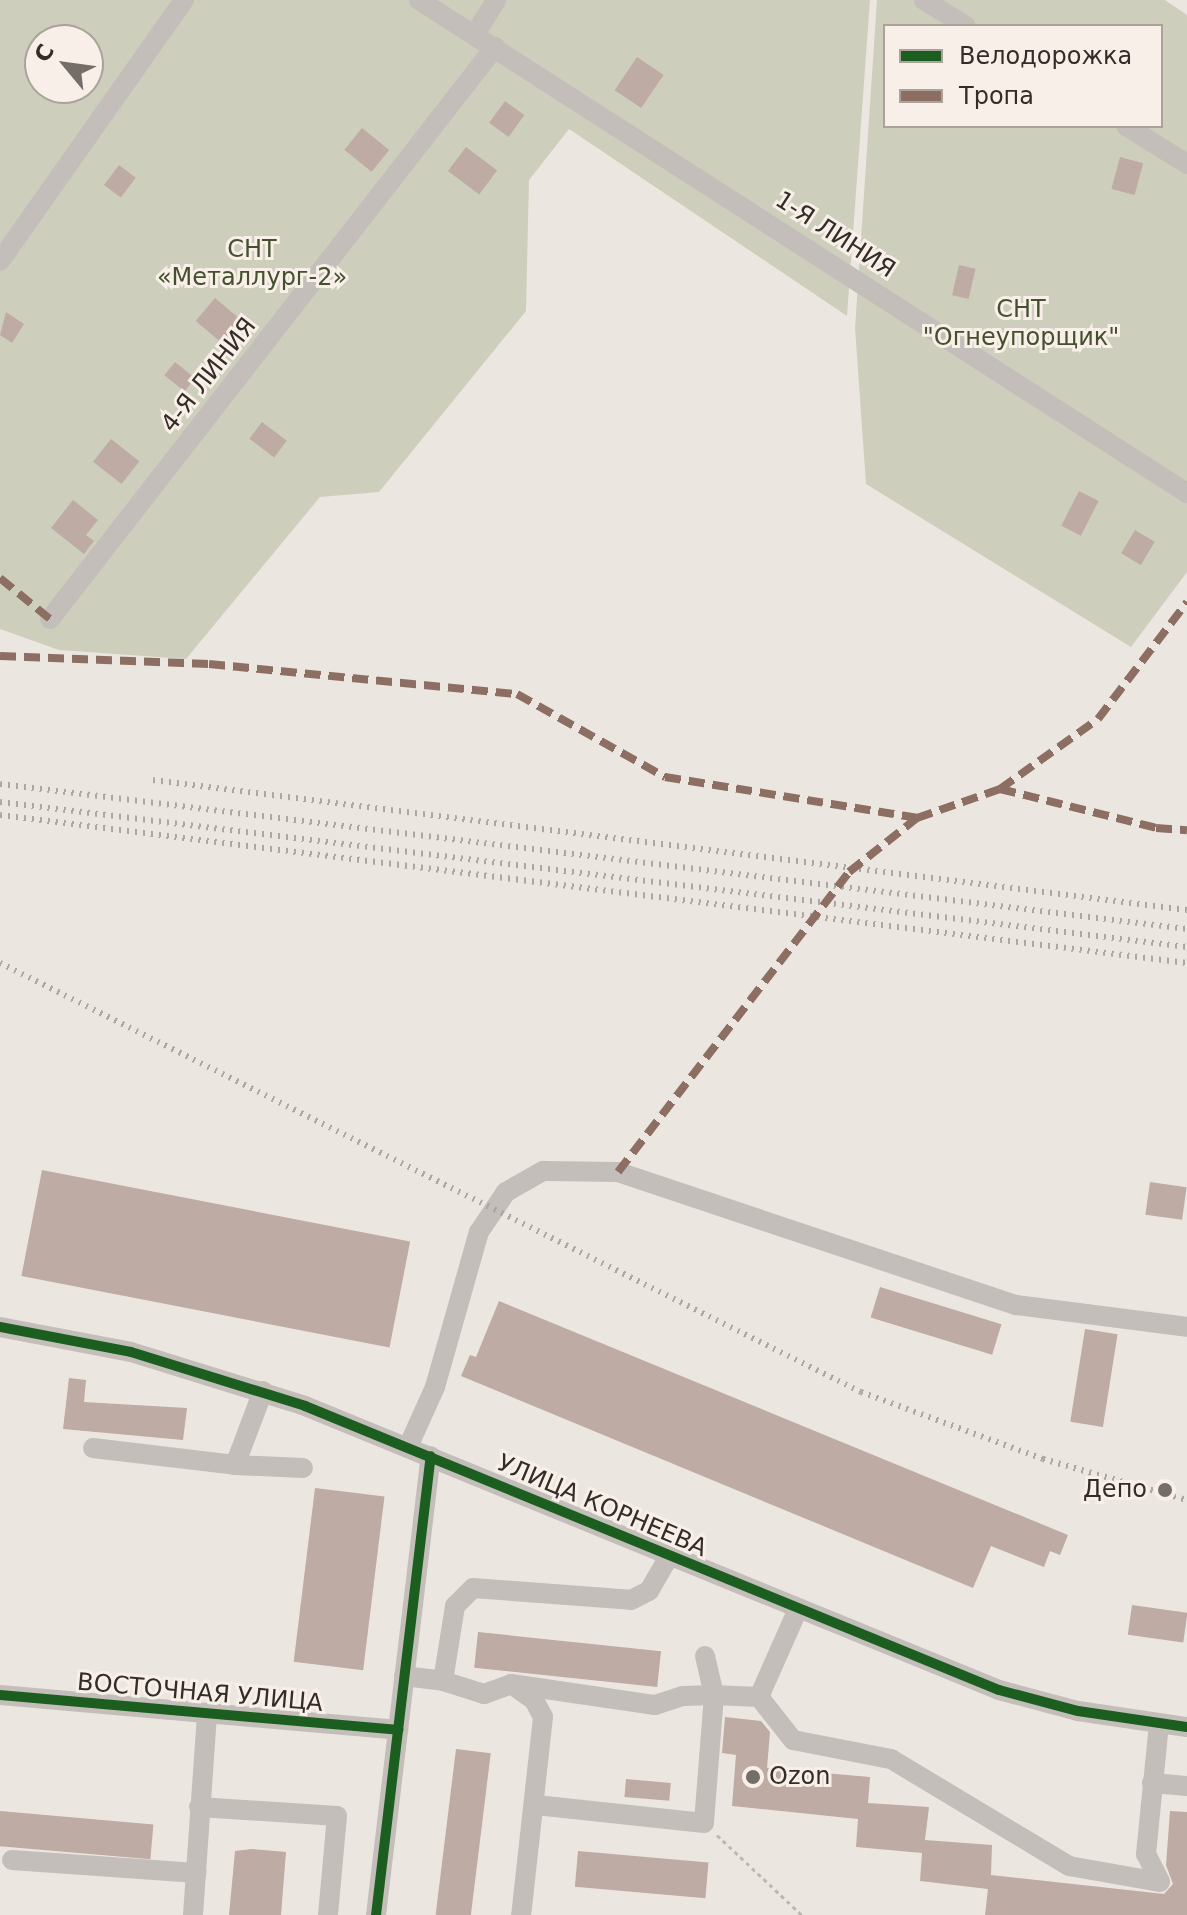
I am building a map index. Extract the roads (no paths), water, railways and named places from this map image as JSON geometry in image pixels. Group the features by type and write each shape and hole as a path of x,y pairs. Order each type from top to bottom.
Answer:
{"street":[{"path":"0,261 184,0"},
{"path":"419,0 475,34 496,0"},
{"path":"924,0 963,24"},
{"name":"1-Я ЛИНИЯ","path":"475,34 1187,493"},
{"name":"4-Я ЛИНИЯ","path":"50,619 495,47"},
{"path":"1129,128 1187,164"},
{"path":"408,1447 435,1387 479,1232 506,1192 543,1171 618,1172 1016,1305 1187,1327"},
{"name":"УЛИЦА КОРНЕЕВА","path":"0,1327 131,1352 263,1391 431,1456 669,1557 1013,1695 1187,1727"},
{"path":"235,1465 263,1391"},
{"path":"93,1448 235,1465 303,1468"},
{"path":"376,1915 431,1456"},
{"path":"443,1681 455,1606 473,1588 631,1600 649,1591 669,1557"},
{"path":"759,1697 798,1609"},
{"path":"536,1805 704,1823 714,1695 705,1656"},
{"path":"404,1676 443,1681 484,1694 511,1684 655,1705 683,1696 759,1697 793,1740 891,1759 1069,1866 1160,1882 1146,1854 1159,1724"},
{"path":"511,1684 534,1700 543,1717 536,1805 521,1915"},
{"name":"ВОСТОЧНАЯ УЛИЦА","path":"0,1695 398,1730"},
{"path":"193,1915 207,1714"},
{"path":"1152,1783 1187,1786"},
{"path":"199,1807 337,1816 328,1915"},
{"path":"12,1860 197,1873"}],"railway":[{"path":"153,780 1187,910"},
{"path":"0,784 1187,929"},
{"path":"0,802 1187,947"},
{"path":"0,815 1187,963"},
{"path":"0,963 861,1392 1043,1459 1187,1500"}],"place":[{"name":"Депо","path":"1165,1490"},
{"name":"Ozon","path":"753,1777"}],"park label":[{"name":"СНТ «Металлург-2»","path":"252,264"},
{"name":"СНТ \"Огнеупорщик\"","path":"1021,324"}]}
